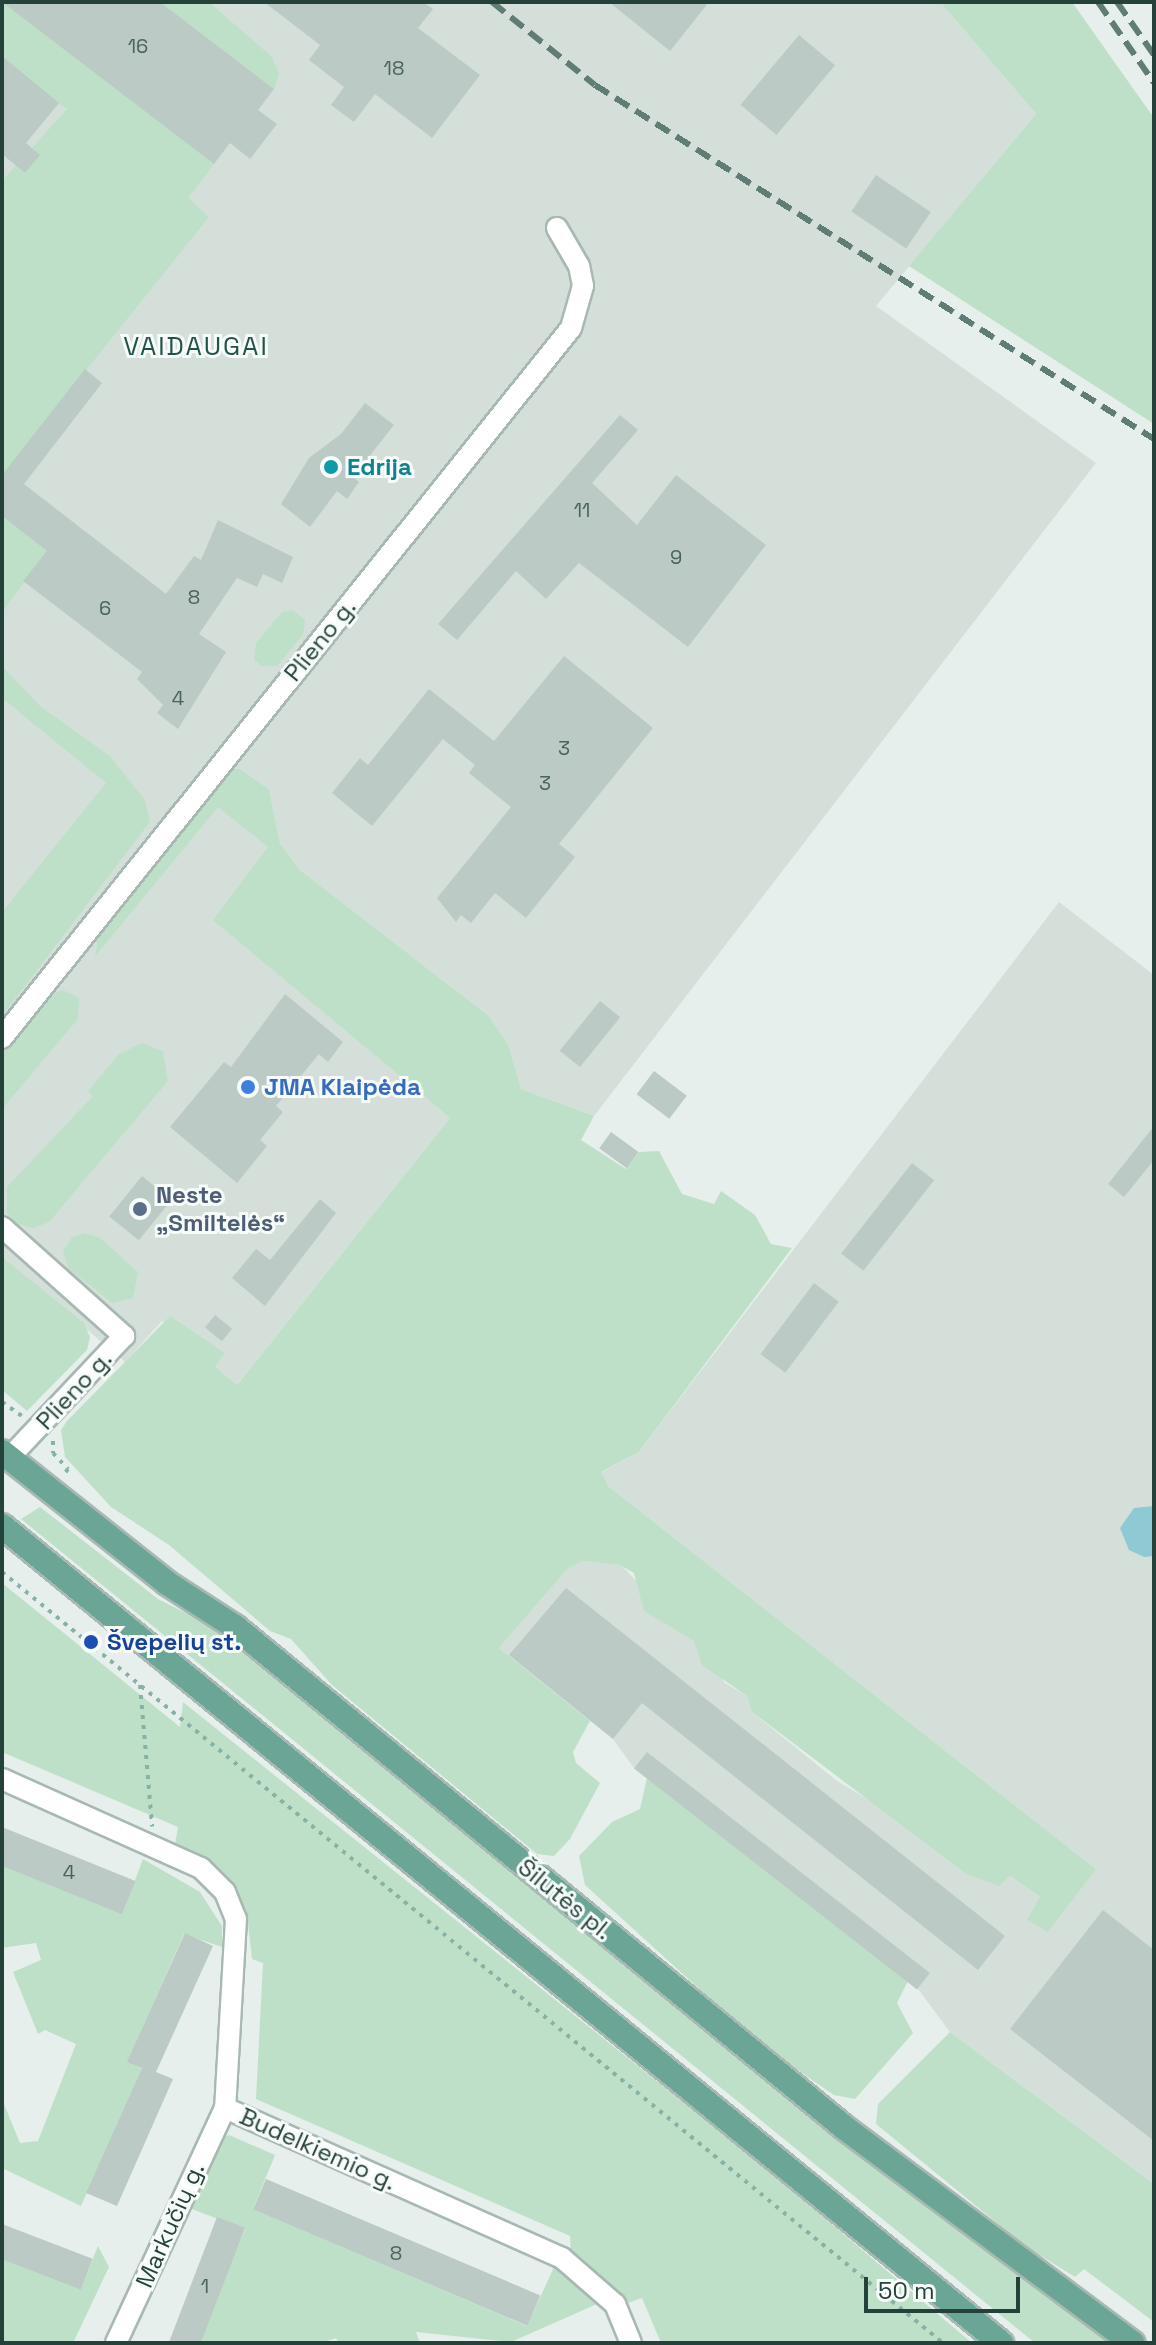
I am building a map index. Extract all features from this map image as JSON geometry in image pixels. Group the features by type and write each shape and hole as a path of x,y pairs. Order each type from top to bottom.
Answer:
{"main road":[{"name":"Šilutės pl.","path":"6,1455 167,1583 235,1627 845,2128 1132,2343"},
{"path":"2,1526 1001,2343"}],"street":[{"name":"Plieno g.","path":"2,1038 571,328 583,286 579,266 557,228"},
{"name":"Plieno g.","path":"2,1227 124,1336 6,1455"},
{"name":"Budelkiemio g.","path":"2,1779 201,1868 225,1892 236,1919 225,2108 562,2258 615,2304 631,2343"},
{"name":"Markučių g.","path":"116,2343 225,2108"}],"path":[{"path":"2,1572 943,2343"},
{"path":"140,1685 154,1848"}],"shaded area":[{"path":"2,2 940,2 1036,114 876,306 1096,463 594,1116 521,1089 508,1044 489,1016 300,870 280,843 269,789 240,769 96,956 218,806 269,847 214,920 450,1118 236,1386 214,1367 225,1353 162,1321 125,1362 2,1257"},
{"path":"1059,902 1154,975 1154,2184 950,2032 918,1989 634,1768 613,1739 499,1648 568,1567 583,1561 621,1565 695,1641 725,1683 747,1696 752,1712 837,1781 881,1807 965,1873 1010,1876 1041,1898 1028,1920 1096,1869 608,1486 600,1473 639,1452"}],"green space":[{"path":"4,2 214,164 188,198 209,217 2,475 2,181 67,109 2,62"},
{"path":"160,2 209,2 272,57 279,74 274,89"},
{"path":"940,2 1072,2 1154,118 1154,424 909,266 1036,114"},
{"path":"2,516 47,551 2,612"},
{"path":"293,610 305,620 303,635 277,666 261,666 254,659 256,643 282,612"},
{"path":"2,666 40,706 110,756 145,800 150,822 2,1016 2,912 106,783 2,698"},
{"path":"228,769 240,769 269,789 280,843 300,870 489,1016 508,1044 521,1089 594,1116 581,1140 626,1169 639,1152 659,1151 682,1194 714,1204 721,1191 755,1215 771,1244 792,1248 639,1452 601,1472 608,1486 1096,1869 1048,1932 1027,1920 1040,1897 1010,1876 999,1886 965,1873 752,1712 747,1696 702,1665 694,1641 644,1611 634,1573 620,1565 583,1561 568,1568 499,1648 590,1721 573,1752 576,1763 600,1783 570,1839 554,1856 537,1854 332,1685 291,1639 270,1631 169,1545 111,1507 65,1457 61,1430 67,1421 170,1316 225,1353 215,1367 237,1385 450,1118 213,920 268,847 218,807 95,957 99,932"},
{"path":"63,990 79,998 78,1019 2,1109 2,1055 49,996"},
{"path":"142,1043 163,1051 168,1081 49,1222 34,1228 18,1225 7,1213 7,1187 93,1096 88,1091 119,1054"},
{"path":"85,1233 100,1238 138,1272 133,1298 112,1303 69,1269 63,1251 72,1237"},
{"path":"2,1257 84,1323 90,1337 87,1350 27,1411 2,1390"},
{"path":"40,1507 158,1599 222,1631 705,2027 1111,2343 1035,2343 21,1519"},
{"path":"2,1583 180,1727 183,1702 768,2170 972,2343 661,2343 642,2298 625,2304 571,2254 570,2236 256,2099 263,1963 252,1959 247,1914 237,1893 210,1863 175,1845 178,1827 2,1752"},
{"path":"647,1778 908,1981 897,2003 913,2033 855,2099 834,2095 762,2046 585,1885 579,1856 612,1822 640,1809"},
{"path":"143,1859 200,1892 222,1926 222,1947 184,1934 128,2061 142,2068 81,2206 2,2168 2,2099 20,2143 38,2141 76,2044 45,2030 38,2034 13,1972 41,1960 36,1943 2,1948 2,1863 123,1912"},
{"path":"950,2032 1154,2184 1154,2322 1084,2269 1075,2277 1025,2246 876,2124 878,2104"},
{"path":"229,2135 275,2155 253,2209 527,2326 555,2265 600,2295 597,2304 511,2342 416,2332 420,2343 339,2343 336,2338 322,2343 197,2343 245,2229 189,2208 220,2138"},
{"path":"98,2246 109,2267 73,2343 2,2343 2,2257 81,2288"}],"water":[{"path":"1154,1506 1154,1556 1144,1557 1129,1550 1120,1528 1134,1508"}],"building":[{"path":"2,2 160,2 274,89 258,110 277,124 250,159 230,143 214,164"},
{"path":"264,2 423,2 433,9 418,28 480,75 432,138 375,94 354,122 331,105 344,87 309,60 320,45"},
{"path":"609,2 709,2 670,51"},
{"path":"799,35 835,65 777,135 741,105"},
{"path":"2,56 59,103 26,143 40,155 25,173 2,154"},
{"path":"876,175 931,212 906,248 851,211"},
{"path":"85,369 102,383 24,484 166,594 194,556 201,560 218,520 293,557 282,583 263,574 257,587 237,578 199,634 226,652 178,729 157,713 163,705 137,679 142,672 23,581 47,551 2,516 2,475"},
{"name":"Edrija","path":"365,403 394,425 353,477 359,482 347,499 337,491 310,527 281,504 309,458 341,434"},
{"path":"620,415 638,430 592,483 637,525 676,475 766,545 688,647 579,563 546,599 516,571 457,640 438,624"},
{"path":"564,656 653,728 559,844 575,857 526,918 495,893 471,923 461,915 456,922 437,898 511,807 469,773 475,765 443,739 372,826 332,793 360,758 368,765 429,689 494,741"},
{"name":"JMA Klaipėda","path":"285,994 343,1042 328,1062 319,1054 276,1106 283,1112 260,1140 267,1146 237,1183 170,1127 224,1062 231,1067"},
{"path":"600,1001 620,1017 580,1067 560,1051"},
{"path":"654,1071 687,1096 669,1119 637,1094"},
{"path":"1154,1126 1154,1160 1124,1197 1108,1184"},
{"path":"611,1132 639,1152 627,1168 599,1148"},
{"path":"912,1163 934,1180 863,1271 841,1254"},
{"path":"142,1176 172,1200 139,1240 109,1216"},
{"path":"320,1199 336,1213 265,1306 232,1278 256,1249 270,1260"},
{"path":"814,1283 839,1302 785,1373 760,1354"},
{"path":"215,1315 232,1329 222,1341 205,1327"},
{"path":"566,1588 1005,1936 978,1970 642,1703 613,1739 509,1655"},
{"path":"647,1752 930,1973 917,1990 634,1769"},
{"path":"2,1827 136,1881 122,1914 2,1866"},
{"path":"1103,1910 1154,1950 1154,2141 1010,2029"},
{"path":"185,1933 213,1946 156,2072 173,2079 117,2206 86,2193 142,2068 127,2062"},
{"path":"266,2179 540,2295 527,2326 253,2209"},
{"path":"217,2217 245,2228 201,2343 169,2343"},
{"path":"2,2224 93,2259 81,2290 2,2259"}],"railway":[{"path":"492,2 595,85 1154,439"},
{"path":"1098,2 1154,83"},
{"path":"1117,2 1154,55"}],"place":[{"name":"Edrija","path":"331,467"},
{"name":"JMA Klaipėda","path":"248,1087"},
{"name":"Neste „Smiltelės“","path":"140,1209"},
{"name":"Švepelių st.","path":"91,1642"}],"district":[{"name":"VAIDAUGAI","path":"196,347"}]}
